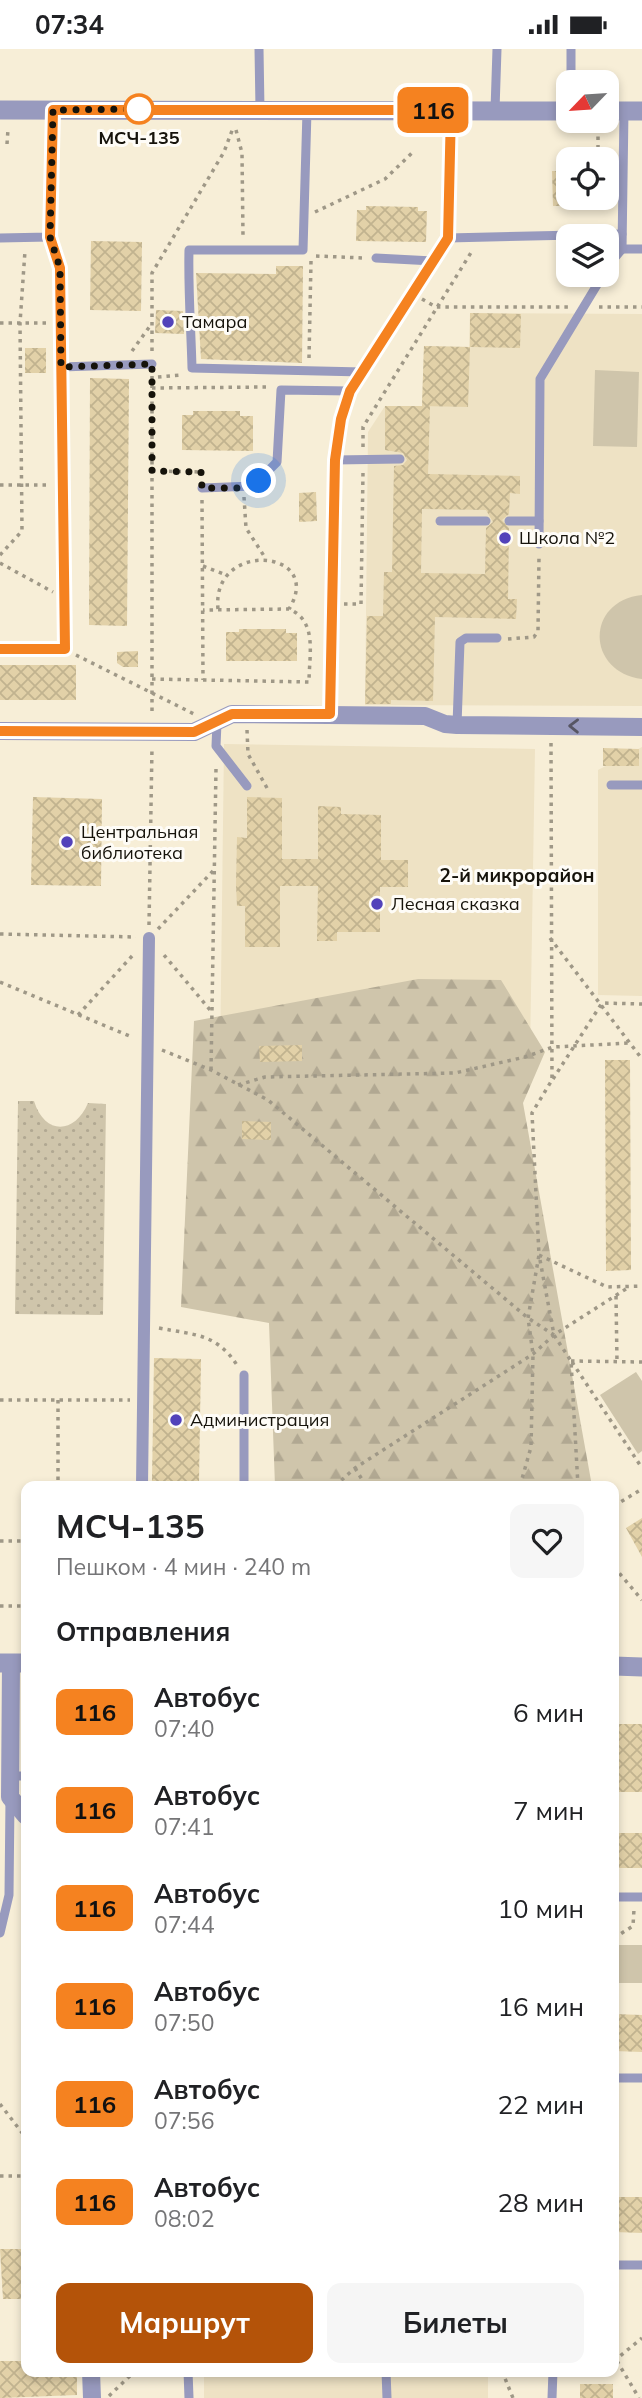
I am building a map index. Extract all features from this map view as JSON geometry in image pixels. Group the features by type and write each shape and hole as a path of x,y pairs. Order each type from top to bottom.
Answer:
{"street":[{"path":"0,110 556,111"},
{"path":"0,731 194,732 232,714 425,716 445,725 642,727"},
{"path":"142,1481 149,938"},
{"path":"13,1663 18,1776 10,1797 21,1810"},
{"path":"619,1666 642,1667"},
{"path":"91,2377 92,2398"}],"lane":[{"path":"258,49 260,109"},
{"path":"495,110 497,49"},
{"path":"571,49 571,70"},
{"path":"307,109 303,250 189,250 187,309 191,323 192,367 363,372"},
{"path":"0,649 65,649 60,268 50,237 53,110"},
{"path":"330,714 335,460 341,419 350,391 448,238 451,110"},
{"path":"619,253 622,249 624,111"},
{"path":"448,238 622,234"},
{"path":"0,238 50,237"},
{"path":"622,249 642,249"},
{"path":"376,258 433,261"},
{"path":"539,544 540,379 596,287"},
{"path":"61,367 152,364"},
{"path":"202,488 253,486 277,462 281,390 350,391"},
{"path":"335,460 400,459"},
{"path":"440,521 486,521"},
{"path":"509,521 539,521"},
{"path":"457,725 460,642 466,638 497,639"},
{"path":"217,723 216,746 247,786"},
{"path":"611,785 642,785"},
{"path":"244,1375 244,1481"},
{"path":"0,1933 9,1895 4,1875 10,1797"},
{"path":"619,1897 642,1897"},
{"path":"619,2078 642,2078"},
{"path":"619,2265 642,2265"},
{"path":"188,2377 188,2398"},
{"path":"386,2377 387,2398"},
{"path":"552,2398 553,2377"}],"path":[{"path":"152,724 152,273 224,152 234,124 242,153 243,250"},
{"path":"7,144 8,129"},
{"path":"304,217 385,179 412,153"},
{"path":"0,555 22,531 20,323 26,238"},
{"path":"331,604 362,604 363,427 480,238"},
{"path":"309,370 311,255 376,258"},
{"path":"412,294 436,307 642,307"},
{"path":"0,323 60,322"},
{"path":"123,365 152,325"},
{"path":"152,377 179,376 192,367"},
{"path":"152,388 265,386"},
{"path":"152,471 201,472 203,680"},
{"path":"0,485 62,485"},
{"path":"243,488 246,528 266,559 289,569 297,579 297,592 289,609"},
{"path":"497,639 527,639 534,637 538,631 539,544"},
{"path":"218,609 217,597 226,575 237,566 266,559"},
{"path":"0,563 64,599"},
{"path":"203,566 226,575"},
{"path":"152,679 309,682 310,627 299,613 289,609 203,610"},
{"path":"65,649 196,715"},
{"path":"247,714 248,754 267,787"},
{"path":"552,734 552,1080"},
{"path":"152,742 149,938 212,1011"},
{"path":"211,1070 216,746"},
{"path":"78,1015 214,870"},
{"path":"0,934 149,938"},
{"path":"550,937 642,1059"},
{"path":"0,982 211,1070 268,1100 528,1318 554,1335"},
{"path":"602,1003 642,1004"},
{"path":"602,1003 572,1046 532,1113 539,1255 554,1335 642,1468"},
{"path":"238,1085 265,1077 455,1073 525,1057 553,1047 630,1043"},
{"path":"539,1255 607,1287 642,1286"},
{"path":"521,1481 531,1447 533,1354 528,1318 539,1255"},
{"path":"341,1481 355,1468 533,1354 554,1335 629,1287"},
{"path":"616,1296 617,1362"},
{"path":"144,1325 213,1339 227,1350 244,1375"},
{"path":"571,1361 642,1362"},
{"path":"571,1361 578,1481"},
{"path":"0,1400 143,1400"},
{"path":"58,1400 58,1481"},
{"path":"355,1468 363,1481"},
{"path":"619,1503 642,1489"},
{"path":"0,1541 21,1541"},
{"path":"619,1573 642,1600"},
{"path":"0,1606 21,1606"},
{"path":"619,1935 633,1926"},
{"path":"0,2104 21,2131"},
{"path":"0,2176 21,2176"},
{"path":"619,2358 642,2338"},
{"path":"619,2366 639,2398"},
{"path":"107,2398 129,2377"},
{"path":"504,2377 513,2398"}],"shaded area":[{"name":"Школа №2","path":"470,313 642,314 642,706 365,705 368,432 385,406 422,406 424,346 469,347"},
{"name":"Лесная сказка","path":"224,744 535,749 530,1053 220,1063"},
{"path":"642,747 642,996 598,995 598,770"},
{"path":"204,2377 488,2377 488,2398 204,2398"}],"green space":[{"path":"595,370 639,372 637,447 593,446"},
{"path":"642,595 642,679 624,674 610,664 602,651 600,637 602,622 610,610 623,600"},
{"path":"418,979 501,980 545,1052 523,1103 591,1481 275,1481 269,1323 181,1307 194,1021"},
{"path":"18,1101 34,1101 45,1120 60,1127 76,1121 88,1103 106,1104 103,1315 15,1314"},
{"path":"636,1372 642,1381 642,1451 638,1454 600,1395"},
{"path":"619,1945 642,1945 642,1983 619,1983"}],"building":[{"path":"552,171 556,171 556,206 553,206"},
{"path":"366,206 418,207 418,211 427,211 426,242 356,241 357,210 366,210"},
{"path":"91,241 142,242 141,311 90,310"},
{"path":"276,266 303,266 302,363 201,359 196,273 276,274"},
{"name":"Тамара","path":"156,310 183,311 184,334 155,333"},
{"path":"470,313 521,314 520,348 470,347"},
{"path":"424,346 470,347 468,407 422,406"},
{"path":"25,348 46,348 46,373 25,373"},
{"path":"90,378 129,379 127,626 89,625"},
{"path":"385,406 430,406 428,474 520,476 520,494 510,493 509,514 502,520 509,528 508,599 517,599 516,619 435,617 433,701 391,700 391,704 365,704 367,616 383,616 384,572 392,572 394,466 403,465 407,460 403,453 385,450","holes":["422,509 486,510 493,522 486,528 485,574 421,573"]},
{"path":"193,411 240,411 240,416 253,416 253,451 182,450 182,415 193,415"},
{"path":"316,492 317,521 299,522 299,493"},
{"path":"239,629 286,629 286,633 297,633 297,661 226,661 226,632 239,632"},
{"path":"138,651 138,667 123,667 117,663 117,652"},
{"path":"0,665 76,665 76,700 0,700"},
{"path":"603,748 639,749 639,766 603,766"},
{"name":"Центральная библиотека","path":"33,797 102,799 101,886 31,885"},
{"path":"247,797 282,798 282,859 318,859 318,806 341,807 341,814 381,815 381,860 408,860 408,887 380,887 380,932 337,932 337,941 317,941 318,886 280,886 280,947 245,947 245,906 237,906 236,885 237,837 247,838"},
{"path":"302,1045 302,1061 260,1062 259,1046"},
{"path":"605,1060 630,1060 631,1270 606,1271"},
{"path":"242,1121 271,1122 271,1140 242,1139"},
{"name":"Администрация","path":"154,1358 201,1359 199,1481 152,1481"},
{"path":"642,1518 642,1557 626,1528"},
{"path":"619,1724 642,1724 642,1792 619,1792"},
{"path":"619,1833 642,1833 642,1868 619,1868"},
{"path":"619,2014 642,2015 642,2052 619,2051"},
{"path":"619,2197 642,2197 642,2233 619,2232"},
{"path":"0,2249 21,2249 21,2299 3,2299"},
{"path":"0,2361 21,2361 21,2377 77,2377 77,2395 0,2398"},
{"path":"580,2384 613,2384 613,2398 580,2398"}],"bus line":[{"name":"116","path":"0,649 65,649 60,268 50,237 53,110 451,110 448,238 350,391 341,419 335,460 330,714 232,714 194,732 0,731"}],"place":[{"name":"МСЧ-135","path":"139,109"},
{"name":"Тамара","path":"168,322"},
{"name":"Школа №2","path":"505,538"},
{"name":"Центральная библиотека","path":"67,842"},
{"name":"Лесная сказка","path":"377,904"},
{"name":"Администрация","path":"176,1420"}],"district":[{"name":"2-й микрорайон","path":"517,875"}],"route":[{"path":"139,109 53,110 50,237 60,268 61,367 152,364 152,471 201,472 202,488 243,488 253,486 259,481"}]}
